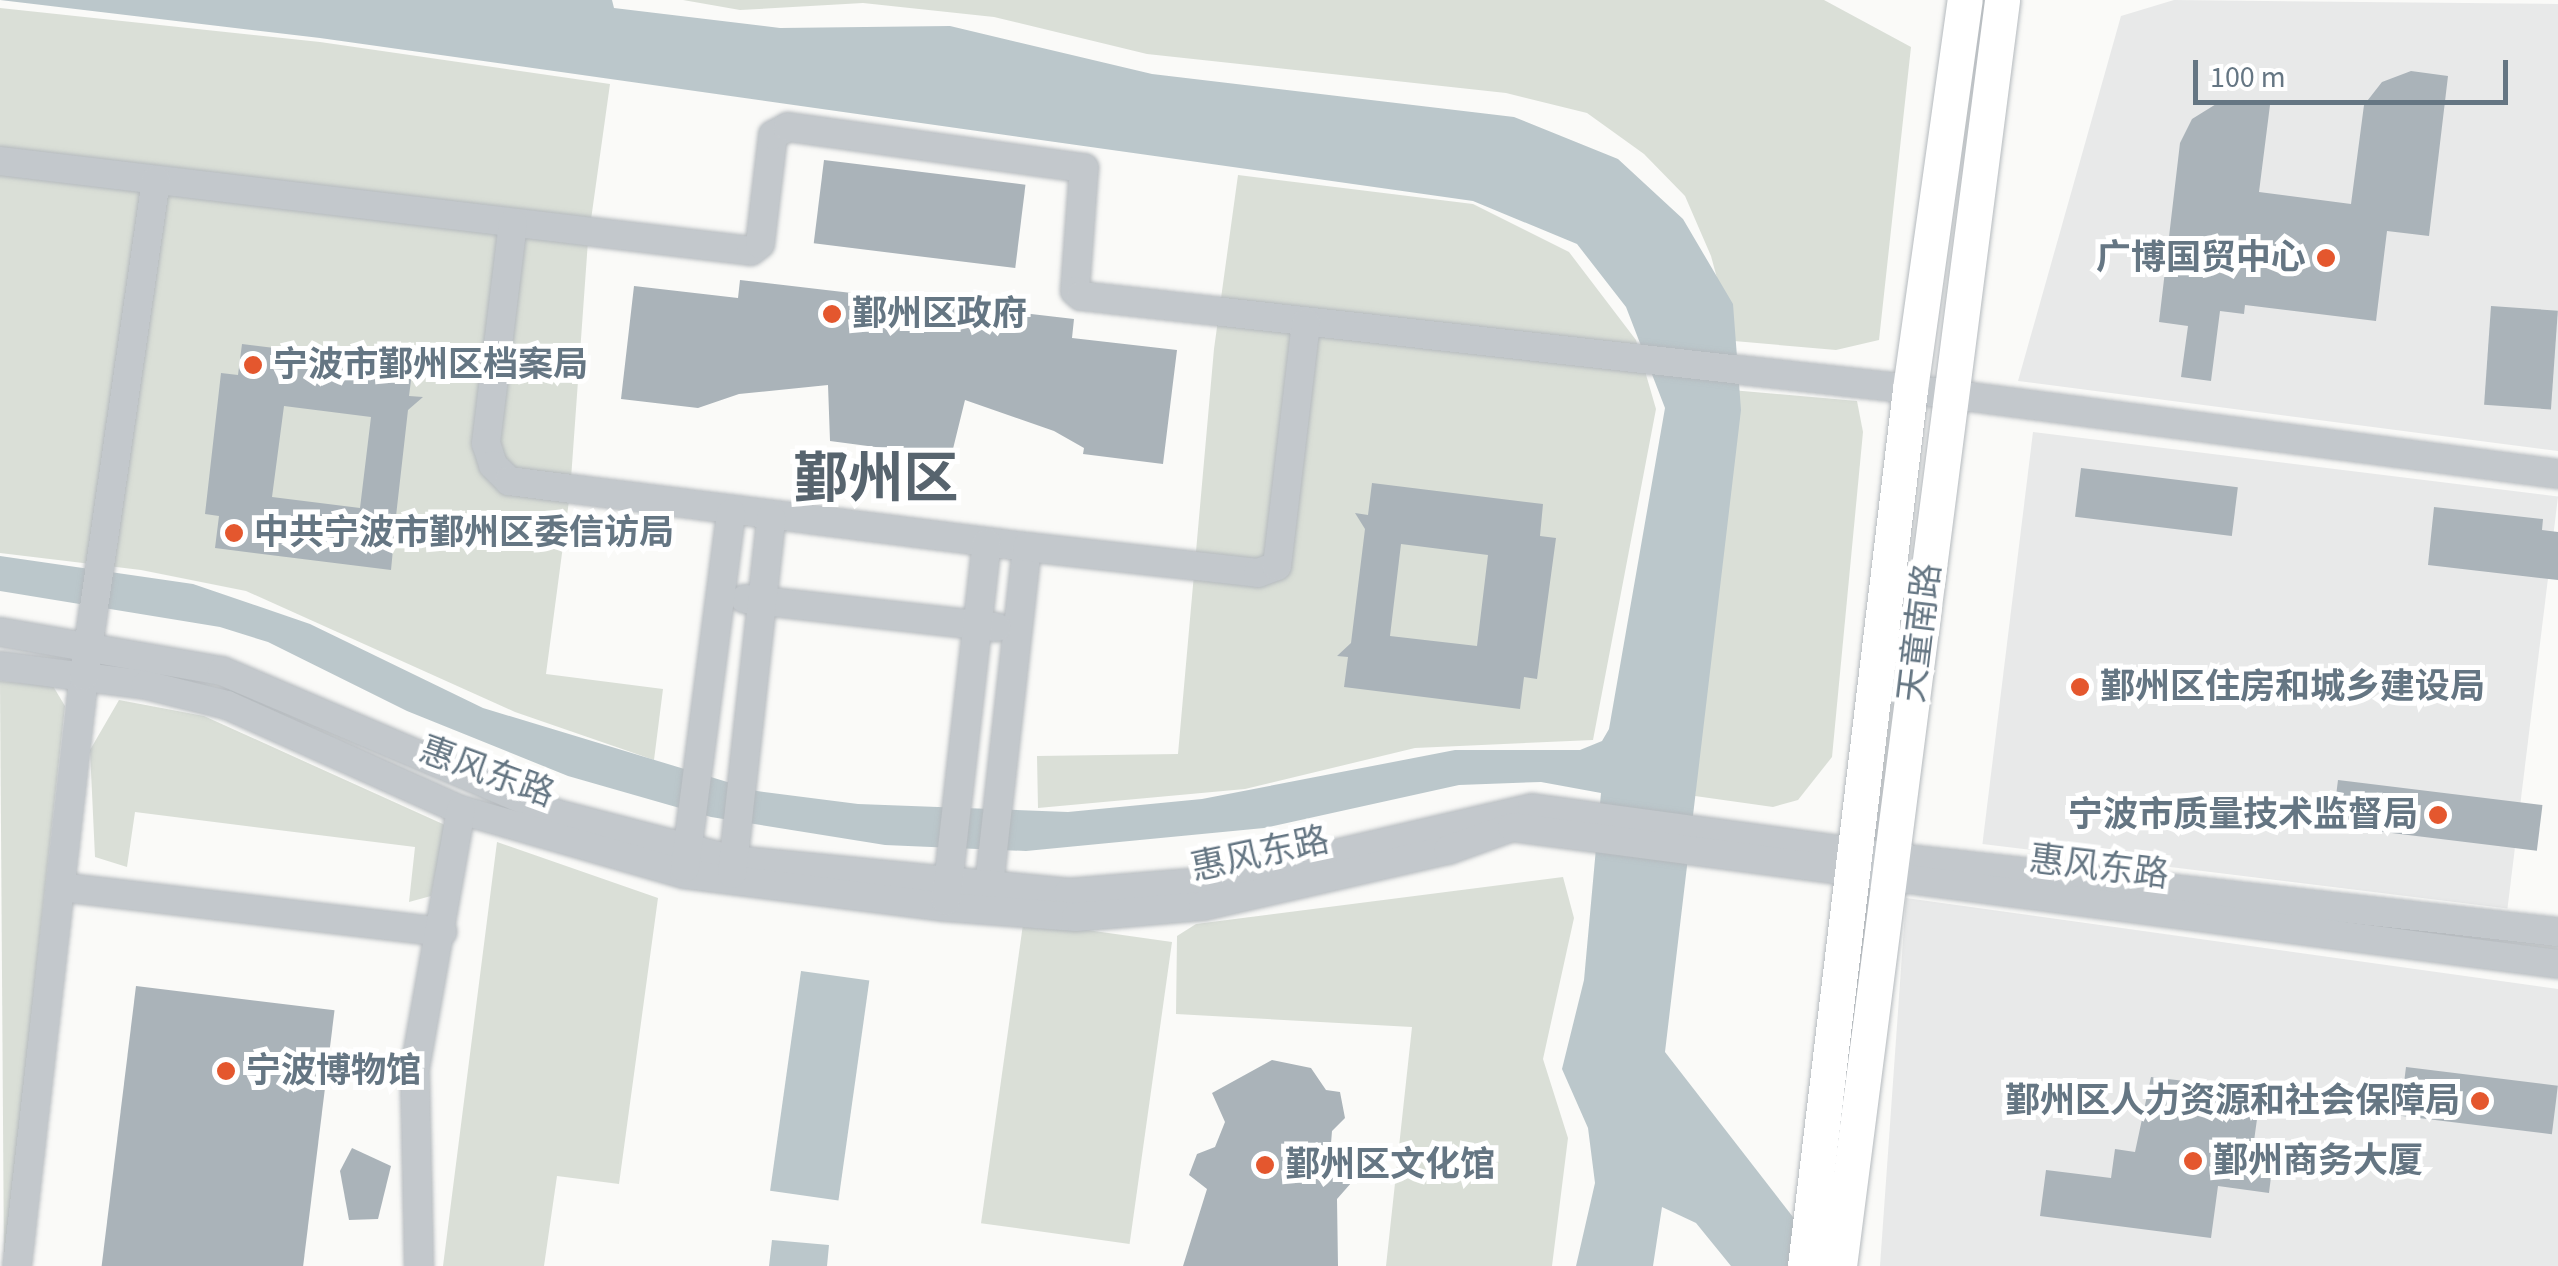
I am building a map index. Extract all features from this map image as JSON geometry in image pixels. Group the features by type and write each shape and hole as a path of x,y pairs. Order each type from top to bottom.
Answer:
{"main road":[{"path":"1816,1264 1853,862 1910,389 1965,0"},
{"name":"天童南路","path":"1816,1264 1847,1187 2002,0"}],"street":[{"path":"0,161 751,251 760,244 772,135 788,127 1084,168 1075,291 1081,296 1629,361 1910,389 2558,474"},
{"path":"18,1266 84,676 156,180"},
{"path":"514,223 486,443 493,465 509,481 772,518 1258,573 1277,566 1306,323"},
{"path":"686,863 731,512"},
{"path":"733,870 772,518"},
{"path":"947,896 988,543"},
{"path":"988,900 1027,548"},
{"path":"721,596 1017,630"},
{"name":"惠风东路","path":"0,632 89,642 222,671 557,814 686,863"},
{"name":"惠风东路","path":"0,666 84,676 227,705 461,810 686,863 947,896 988,900 1225,880 1468,818 1532,808 1587,823 1695,840 2558,964"},
{"path":"418,1266 416,1068 461,810"},
{"name":"惠风东路","path":"1889,868 2558,932"},
{"path":"60,887 442,932"}],"shaded area":[{"path":"0,0 612,0 614,8 780,28 950,26 1152,74 1514,117 1618,159 1683,219 1733,304 1741,410 1665,1052 1831,1266 1731,1266 1696,1223 1662,1207 1653,1266 1576,1266 1595,1183 1588,1128 1562,1069 1584,980 1601,793 1541,782 1459,785 1264,828 1026,851 885,845 711,817 568,776 407,711 268,642 220,627 0,591 0,556 193,584 310,624 483,708 757,791 858,804 1068,812 1202,799 1455,750 1580,750 1602,741 1609,729 1665,408 1626,307 1577,244 1473,201 320,38"},
{"path":"683,0 1824,0 1911,47 1879,340 1836,350 1734,341 1711,256 1685,196 1644,154 1587,113 1506,93 1147,54 994,17 863,3 740,10"},
{"path":"2174,0 2558,4 2558,451 2018,381 2121,16"},
{"path":"0,8 320,42 610,84 588,241 570,493 546,674 663,689 654,760 515,712 246,591 141,570 0,553"},
{"path":"1238,175 1473,204 1569,252 1636,340 1656,409 1593,740 1415,748 1245,789 1038,808 1037,756 1178,754 1214,349"},
{"path":"1731,390 1857,401 1863,432 1832,757 1798,800 1773,807 1695,796"},
{"path":"2033,432 2558,496 2507,908 1982,844"},
{"path":"0,681 53,686 65,706 4,1266"},
{"path":"119,700 204,716 445,825 431,896 409,902 415,847 135,812 127,867 95,857 90,750"},
{"path":"497,842 658,898 619,1184 557,1176 544,1266 443,1266"},
{"path":"1563,877 1574,918 1543,1059 1568,1138 1552,1266 1386,1266 1412,1027 1176,1014 1177,936 1196,924"},
{"path":"1906,898 2558,989 2558,1266 1880,1266"},
{"path":"1023,921 1172,942 1130,1244 981,1223"},
{"path":"801,971 869,981 838,1200 770,1191"},
{"path":"772,1240 829,1245 827,1266 769,1266"}],"building":[{"path":"2411,71 2448,76 2429,236 2387,231 2376,321 2245,305 2244,314 2220,311 2211,381 2181,377 2188,326 2159,322 2180,143 2192,119 2221,101 2270,105 2259,192 2351,204 2364,105 2382,82"},
{"path":"824,160 1025,185 1015,268 814,243"},
{"name":"鄞州区政府","path":"740,280 1074,319 1072,338 1177,350 1163,464 1083,454 1084,448 1054,431 965,400 951,457 830,441 828,385 739,394 698,408 621,399 634,286 738,298"},
{"path":"2491,306 2558,311 2551,409 2484,405"},
{"path":"242,344 413,365 409,396 423,397 408,410 395,525 406,540 394,539 391,570 215,548 219,516 205,514 221,373 238,375","holes":["284,406 371,417 360,508 272,497"]},
{"path":"2081,468 2238,487 2232,536 2075,517"},
{"path":"1372,483 1543,504 1540,536 1556,538 1537,679 1524,677 1520,709 1344,687 1348,657 1337,656 1351,643 1365,529 1355,513 1368,515","holes":["1401,544 1488,555 1477,646 1390,636"]},
{"path":"2434,507 2543,519 2542,530 2558,532 2558,580 2428,565"},
{"name":"宁波市质量技术监督局","path":"2338,780 2542,805 2537,851 2332,826"},
{"name":"宁波博物馆","path":"136,986 335,1010 303,1266 102,1266"},
{"name":"鄞州区文化馆","path":"1272,1060 1311,1068 1326,1090 1340,1092 1345,1118 1332,1131 1330,1156 1352,1182 1337,1199 1338,1266 1183,1266 1207,1189 1189,1175 1197,1154 1215,1147 1225,1122 1212,1093"},
{"name":"鄞州区人力资源和社会保障局","path":"2406,1067 2558,1086 2552,1134 2400,1116"},
{"name":"鄞州商务大厦","path":"2151,1077 2261,1090 2254,1141 2275,1144 2269,1193 2218,1186 2211,1238 2040,1216 2046,1170 2111,1178 2115,1149 2135,1152"},
{"path":"352,1148 391,1166 378,1219 349,1220 340,1171"}],"place":[{"name":"广博国贸中心","path":"2326,258"},
{"name":"鄞州区政府","path":"832,314"},
{"name":"宁波市鄞州区档案局","path":"253,365"},
{"name":"中共宁波市鄞州区委信访局","path":"234,533"},
{"name":"鄞州区住房和城乡建设局","path":"2080,687"},
{"name":"宁波市质量技术监督局","path":"2438,815"},
{"name":"宁波博物馆","path":"226,1071"},
{"name":"鄞州区人力资源和社会保障局","path":"2480,1101"},
{"name":"鄞州商务大厦","path":"2193,1161"},
{"name":"鄞州区文化馆","path":"1265,1165"}],"district":[{"name":"鄞州区","path":"876,481"}]}
